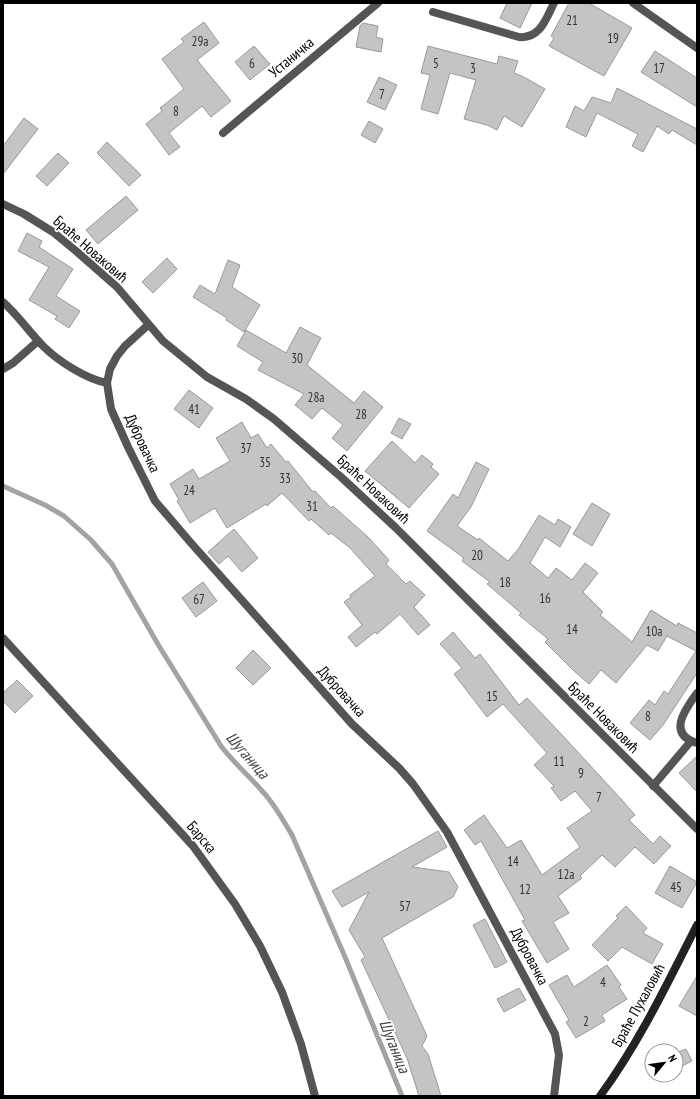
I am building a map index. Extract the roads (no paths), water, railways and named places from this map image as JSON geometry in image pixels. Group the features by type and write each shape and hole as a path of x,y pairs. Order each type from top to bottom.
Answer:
{"main road":[{"name":"Браће Пухаловић","path":"600,1096 643,1030 697,925"}],"street":[{"name":"Устаничка","path":"223,133 378,3"},
{"path":"433,12 519,37 529,37 540,29 554,3"},
{"path":"633,3 697,48"},
{"name":"Браће Новаковић","path":"3,204 40,224 76,251 117,287 163,341 208,377 246,399 274,419 341,476 396,528 697,829"},
{"path":"3,302 38,341 56,357 92,379 107,383"},
{"name":"Дубровачка","path":"148,325 124,346 110,369 107,383 111,409 124,440 155,501 201,555 352,724 399,768 413,784 447,832 555,1034 560,1055 554,1096"},
{"path":"3,369 38,341"},
{"name":"Барска","path":"3,638 193,846 231,898 260,946 282,992 301,1044 315,1096"},
{"path":"653,786 694,742 682,729 681,717 697,693"}],"waterway":[{"name":"Шуганица","path":"3,486 45,505 64,516 91,540 112,564 159,646 221,746 258,786 279,813 292,835 345,957 402,1096"}]}
